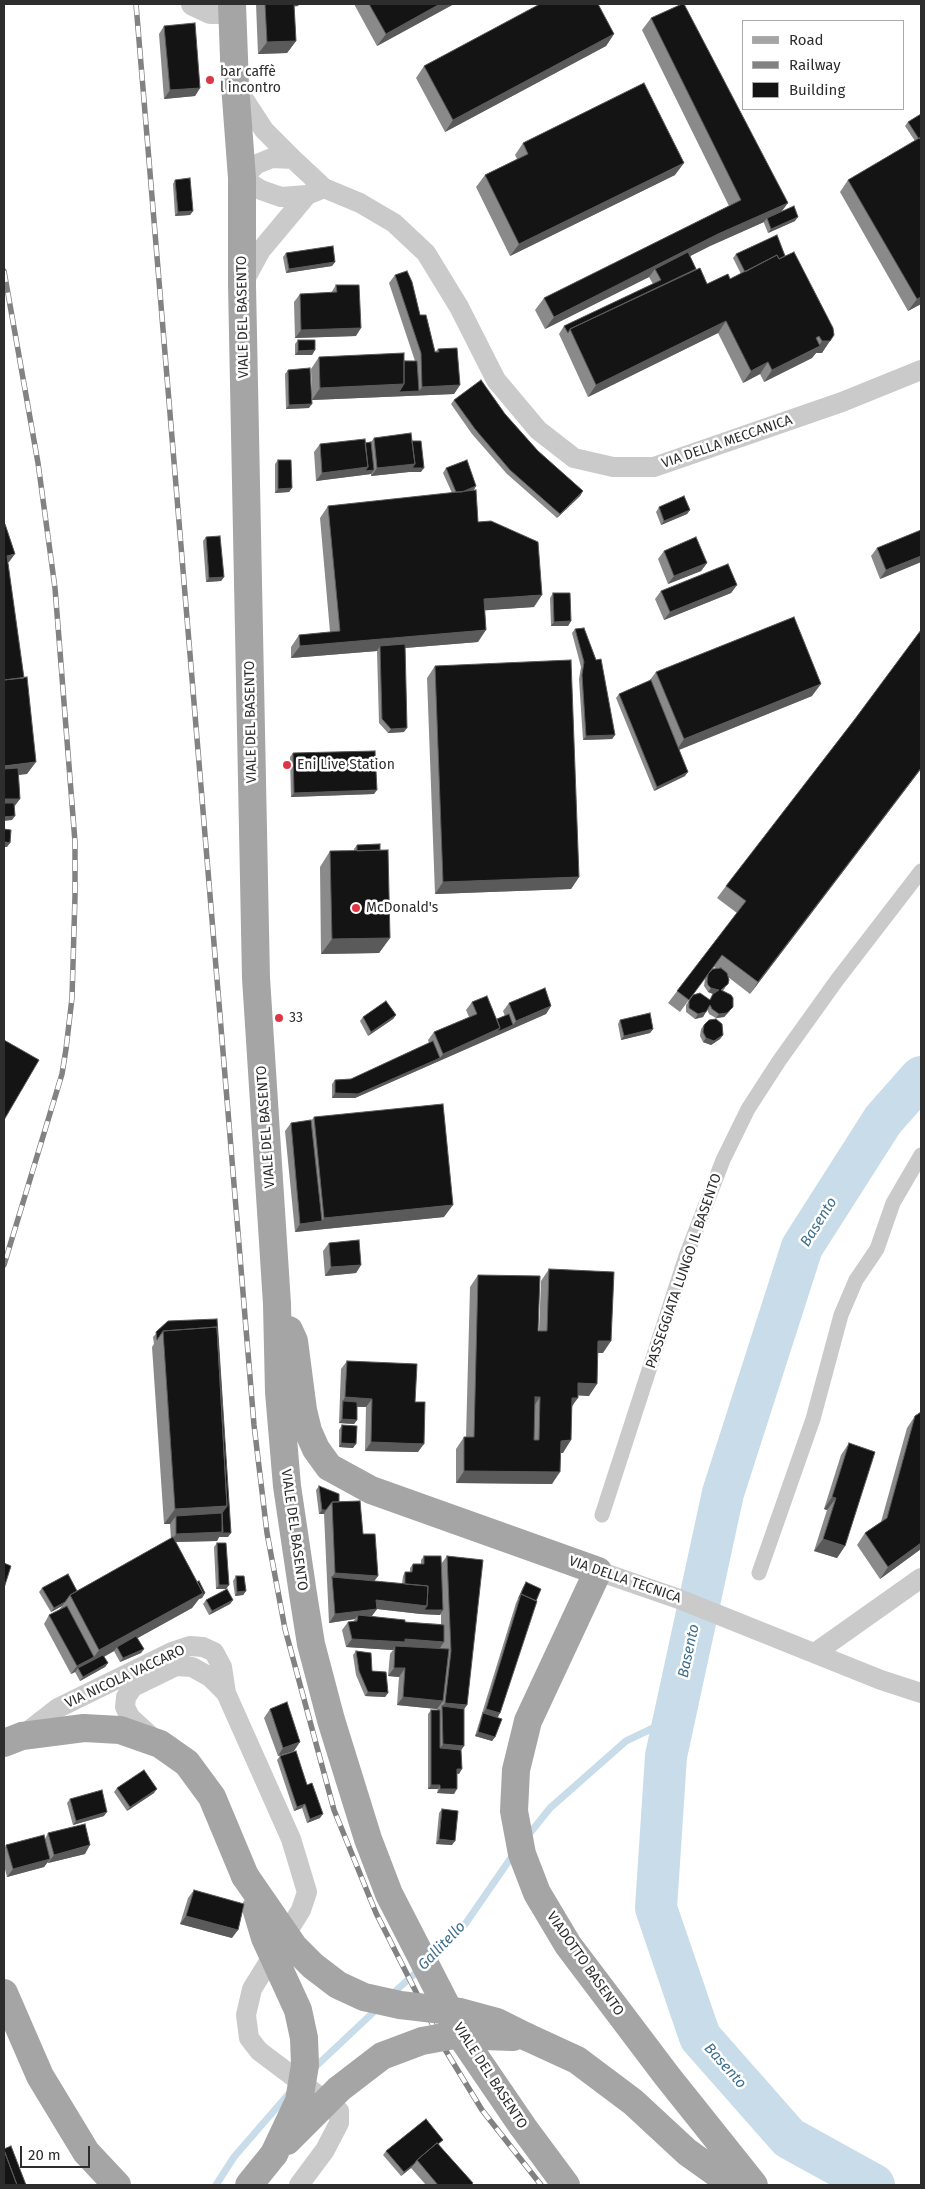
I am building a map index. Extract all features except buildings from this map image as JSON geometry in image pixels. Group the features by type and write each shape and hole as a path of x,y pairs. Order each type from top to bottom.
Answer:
{"main road":[{"name":"VIALE DEL BASENTO","path":"232,8 235,85 242,178 242,285 256,978 277,1304 279,1392 287,1486 312,1644 328,1711 351,1788 389,1894 465,2042 523,2127 566,2185"},
{"name":"VIA DELLA TECNICA","path":"277,1304 294,1340 303,1410 308,1431 316,1449 329,1467 371,1490 598,1571"},
{"path":"293,1524 298,1485 305,1473 315,1467 329,1467"},
{"name":"VIADOTTO BASENTO","path":"598,1571 528,1721 516,1770 514,1811 522,1854 537,1893 568,1945 667,2076 754,2185"},
{"path":"13,1740 84,1728 120,1730 160,1744 188,1763 212,1797 245,1876 265,1938 298,2010 304,2038 305,2065 299,2101 274,2154"},
{"path":"245,1876 294,1947 313,1966 338,1985 364,1997 400,2005 460,2012 497,2022 577,2060 633,2102 688,2152 733,2185"},
{"path":"4,1993 45,2084 86,2152 117,2185"},
{"path":"249,2185 274,2154 340,2089 382,2056 422,2041 455,2036 527,2037"},
{"path":"688,2152 709,2185"}],"street":[{"path":"193,4 210,12 232,8"},
{"path":"235,85 264,130 293,159 315,191"},
{"path":"293,159 272,158 256,164 242,178 261,190 281,197 315,191"},
{"path":"242,285 260,250 315,191"},
{"name":"VIA DELLA MECCANICA","path":"315,191 360,203 394,223 426,253 459,308 496,380 538,430 574,458 613,467 654,467 842,402 921,370"},
{"name":"PASSEGGIATA LUNGO IL BASENTO","path":"602,1515 686,1256 723,1160 748,1109 779,1061 826,996 921,871"},
{"path":"760,1573 814,1419 841,1316 856,1280 877,1248 893,1203 921,1155"},
{"name":"VIA DELLA TECNICA","path":"598,1571 679,1599 881,1680 921,1693"},
{"path":"815,1654 921,1578"},
{"name":"VIA NICOLA VACCARO","path":"13,1740 58,1708 172,1652 190,1646 203,1647 214,1652 222,1667 226,1693"},
{"path":"160,1744 130,1717 125,1707 126,1697 132,1687 176,1666 192,1667 210,1677 226,1693 291,1839 307,1892 301,1910 252,1989 246,2015 249,2038 259,2051 339,2110 340,2123 324,2150 299,2185"}],"waterway":[{"name":"Basento","path":"874,2185 789,2138 700,2037 656,1908 666,1756 723,1493 802,1247 883,1120 921,1077"},
{"name":"Gallitello","path":"526,1838 550,1808 626,1741 674,1718"},
{"name":"Gallitello","path":"429,1961 459,1933 515,1852"},
{"name":"Gallitello","path":"390,1996 421,1968"},
{"name":"Gallitello","path":"312,2070 379,2007"},
{"name":"Gallitello","path":"216,2185 234,2157 292,2090"}],"railway":[{"path":"136,4 254,1425 267,1533 285,1629 334,1810 376,1913 446,2051 482,2110 541,2185"},
{"path":"4,271 38,463 55,588 75,842 72,998 62,1074 4,1265"}],"place":[{"name":"bar caffè l incontro","path":"210,80"},
{"name":"Eni Live Station","path":"287,765"},
{"name":"McDonald's","path":"356,908"},
{"name":"33","path":"279,1018"}]}
